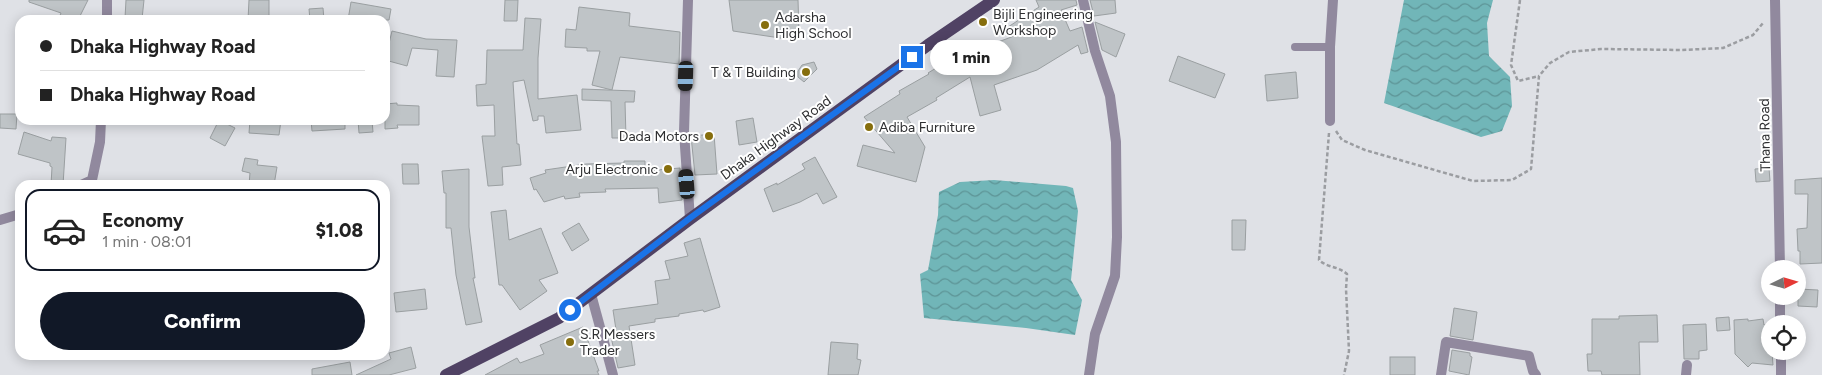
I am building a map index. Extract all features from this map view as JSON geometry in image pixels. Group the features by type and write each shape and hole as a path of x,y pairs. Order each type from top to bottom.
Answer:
{"main road":[{"name":"Dhaka Highway Road","path":"446,375 559,318 690,218 994,0"}],"street":[{"path":"107,0 107,15"},
{"path":"688,0 684,132 690,218"},
{"path":"1083,0 1095,51 1110,96 1116,142 1117,237 1115,276 1095,334 1089,375"},
{"path":"1330,121 1330,47 1333,0"},
{"name":"Thana Road","path":"1775,4 1780,260"},
{"path":"92,180 102,125"},
{"path":"0,220 15,216"},
{"path":"591,294 613,375"},
{"path":"1441,375 1446,342 1529,356 1536,375"},
{"path":"1781,360 1781,375"}],"lane":[{"path":"1295,47 1330,47"}],"path":[{"path":"1520,0 1511,65 1518,81 1539,76"},
{"path":"1330,121 1342,140 1365,150 1473,181 1512,180 1531,169 1539,76 1550,63 1569,52 1601,49 1681,50 1723,48 1753,35 1775,4"},
{"path":"1330,121 1319,260 1325,266 1341,268 1347,274 1349,352 1344,375"}],"water":[{"path":"1404,0 1493,0 1487,23 1489,56 1510,77 1512,106 1502,131 1481,137 1384,103"},
{"path":"994,180 1073,188 1078,211 1071,280 1082,300 1075,335 924,318 920,274 928,270 938,215 939,192 960,182"}],"building":[{"path":"29,0 88,0 80,15 60,15 61,13 29,2"},
{"path":"126,0 144,0 142,15 125,15"},
{"path":"249,0 269,0 269,15 248,15"},
{"path":"505,0 518,0 517,21 504,21"},
{"name":"Adarsha High School","path":"729,0 798,0 799,32 787,39 733,31"},
{"path":"1036,0 1076,0 1077,5 1061,10 1070,31 1082,27 1088,52 1081,54 1078,45 1037,70 994,85 1001,110 980,116 970,77 936,98 937,100 907,117 925,147 916,182 857,166 863,145 895,153 864,117 900,94 899,91 959,54 991,47 990,45 1014,36 1008,27 1039,7"},
{"path":"1090,0 1115,0 1116,13 1094,16"},
{"path":"351,2 391,9 390,15 349,15"},
{"path":"579,7 630,13 629,26 680,32 679,64 620,57 612,90 592,85 600,51 587,51 587,48 565,47 566,29 576,30"},
{"path":"323,8 324,15 310,15 309,9"},
{"path":"525,18 541,19 538,58 538,99 577,95 581,130 546,133 544,116 538,116 538,120 533,121 524,80 513,82 517,144 519,144 521,165 502,167 503,185 488,186 482,136 495,136 494,105 477,106 476,85 486,84 487,50 523,50"},
{"path":"1095,22 1125,34 1116,57 1102,50"},
{"path":"392,31 426,39 457,40 454,77 436,76 438,50 412,48 407,66 390,61"},
{"path":"1178,56 1225,74 1215,98 1169,81"},
{"name":"T & T Building","path":"814,62 817,69 804,82 798,77 798,71 802,65"},
{"path":"1296,72 1298,98 1267,101 1265,75"},
{"path":"582,89 635,91 634,102 625,102 626,138 612,138 611,101 582,100"},
{"path":"390,104 419,106 419,125 397,125 398,128 385,129 385,125 390,125"},
{"path":"0,114 15,114 16,129 0,128"},
{"path":"753,118 757,142 739,145 736,121"},
{"path":"216,125 229,125 235,128 225,146 210,138"},
{"path":"250,125 280,125 279,135 249,133"},
{"path":"311,125 345,125 345,129 312,131"},
{"path":"358,125 372,125 373,132 359,133"},
{"path":"24,132 51,141 52,137 66,138 63,180 51,180 52,167 50,163 18,154"},
{"path":"714,134 717,174 695,175 691,136"},
{"path":"815,157 837,197 823,204 817,193 800,202 773,212 764,189 777,183 777,185 805,169 802,164"},
{"path":"245,158 258,160 257,165 277,167 275,180 249,180 250,173 242,171"},
{"path":"624,161 645,161 645,171 680,168 682,200 659,203 658,188 605,189 606,192 579,193 580,197 565,199 564,196 544,202 536,189 534,190 530,178 546,173 545,170 586,164 624,163"},
{"path":"402,164 418,164 419,184 403,184"},
{"path":"1769,168 1770,181 1756,182 1755,169"},
{"path":"469,169 469,227 475,278 473,278 482,322 466,325 456,275 451,228 446,228 446,193 444,193 442,171"},
{"path":"1822,178 1822,263 1806,264 1806,260 1800,260 1797,229 1807,228 1808,194 1795,194 1795,180"},
{"path":"506,210 509,240 541,228 558,273 539,280 547,291 520,310 502,285 499,285 491,212"},
{"path":"1232,220 1246,220 1245,250 1232,250"},
{"path":"579,223 589,240 572,251 562,233"},
{"path":"700,238 720,307 704,312 703,310 679,314 679,316 655,319 655,322 629,326 635,365 618,368 611,337 617,336 613,310 658,304 655,281 670,279 665,261 688,256 684,243"},
{"path":"425,289 427,309 396,312 394,293"},
{"path":"1806,289 1818,290 1817,307 1798,306 1806,305"},
{"path":"1454,308 1477,312 1473,340 1450,336"},
{"path":"1657,315 1658,342 1639,342 1640,375 1602,375 1601,371 1588,371 1587,354 1592,354 1592,319 1619,319 1619,316"},
{"path":"1729,317 1730,330 1717,331 1716,318"},
{"path":"1761,319 1761,360 1773,360 1773,365 1752,363 1748,367 1735,354 1734,320"},
{"path":"1706,324 1707,350 1699,351 1699,359 1684,359 1683,325"},
{"path":"583,327 599,375 485,375 517,358 520,363 544,354 540,345"},
{"path":"831,342 858,344 857,359 861,360 858,375 828,375"},
{"path":"411,347 416,368 389,375 356,375 390,360 390,353"},
{"path":"1452,350 1470,353 1472,357 1469,375 1449,371"},
{"path":"1390,357 1415,357 1415,375 1390,375"},
{"path":"350,362 352,375 312,375 312,369"}],"place":[{"name":"Bijli Engineering Workshop","path":"983,22"},
{"name":"Adarsha High School","path":"765,25"},
{"name":"T & T Building","path":"806,72"},
{"name":"Adiba Furniture","path":"869,127"},
{"name":"Dada Motors","path":"709,136"},
{"name":"Arju Electronic","path":"668,169"},
{"name":"S.R Messers Trader","path":"570,342"}],"route":[{"path":"570,310 690,218 912,57"}]}
